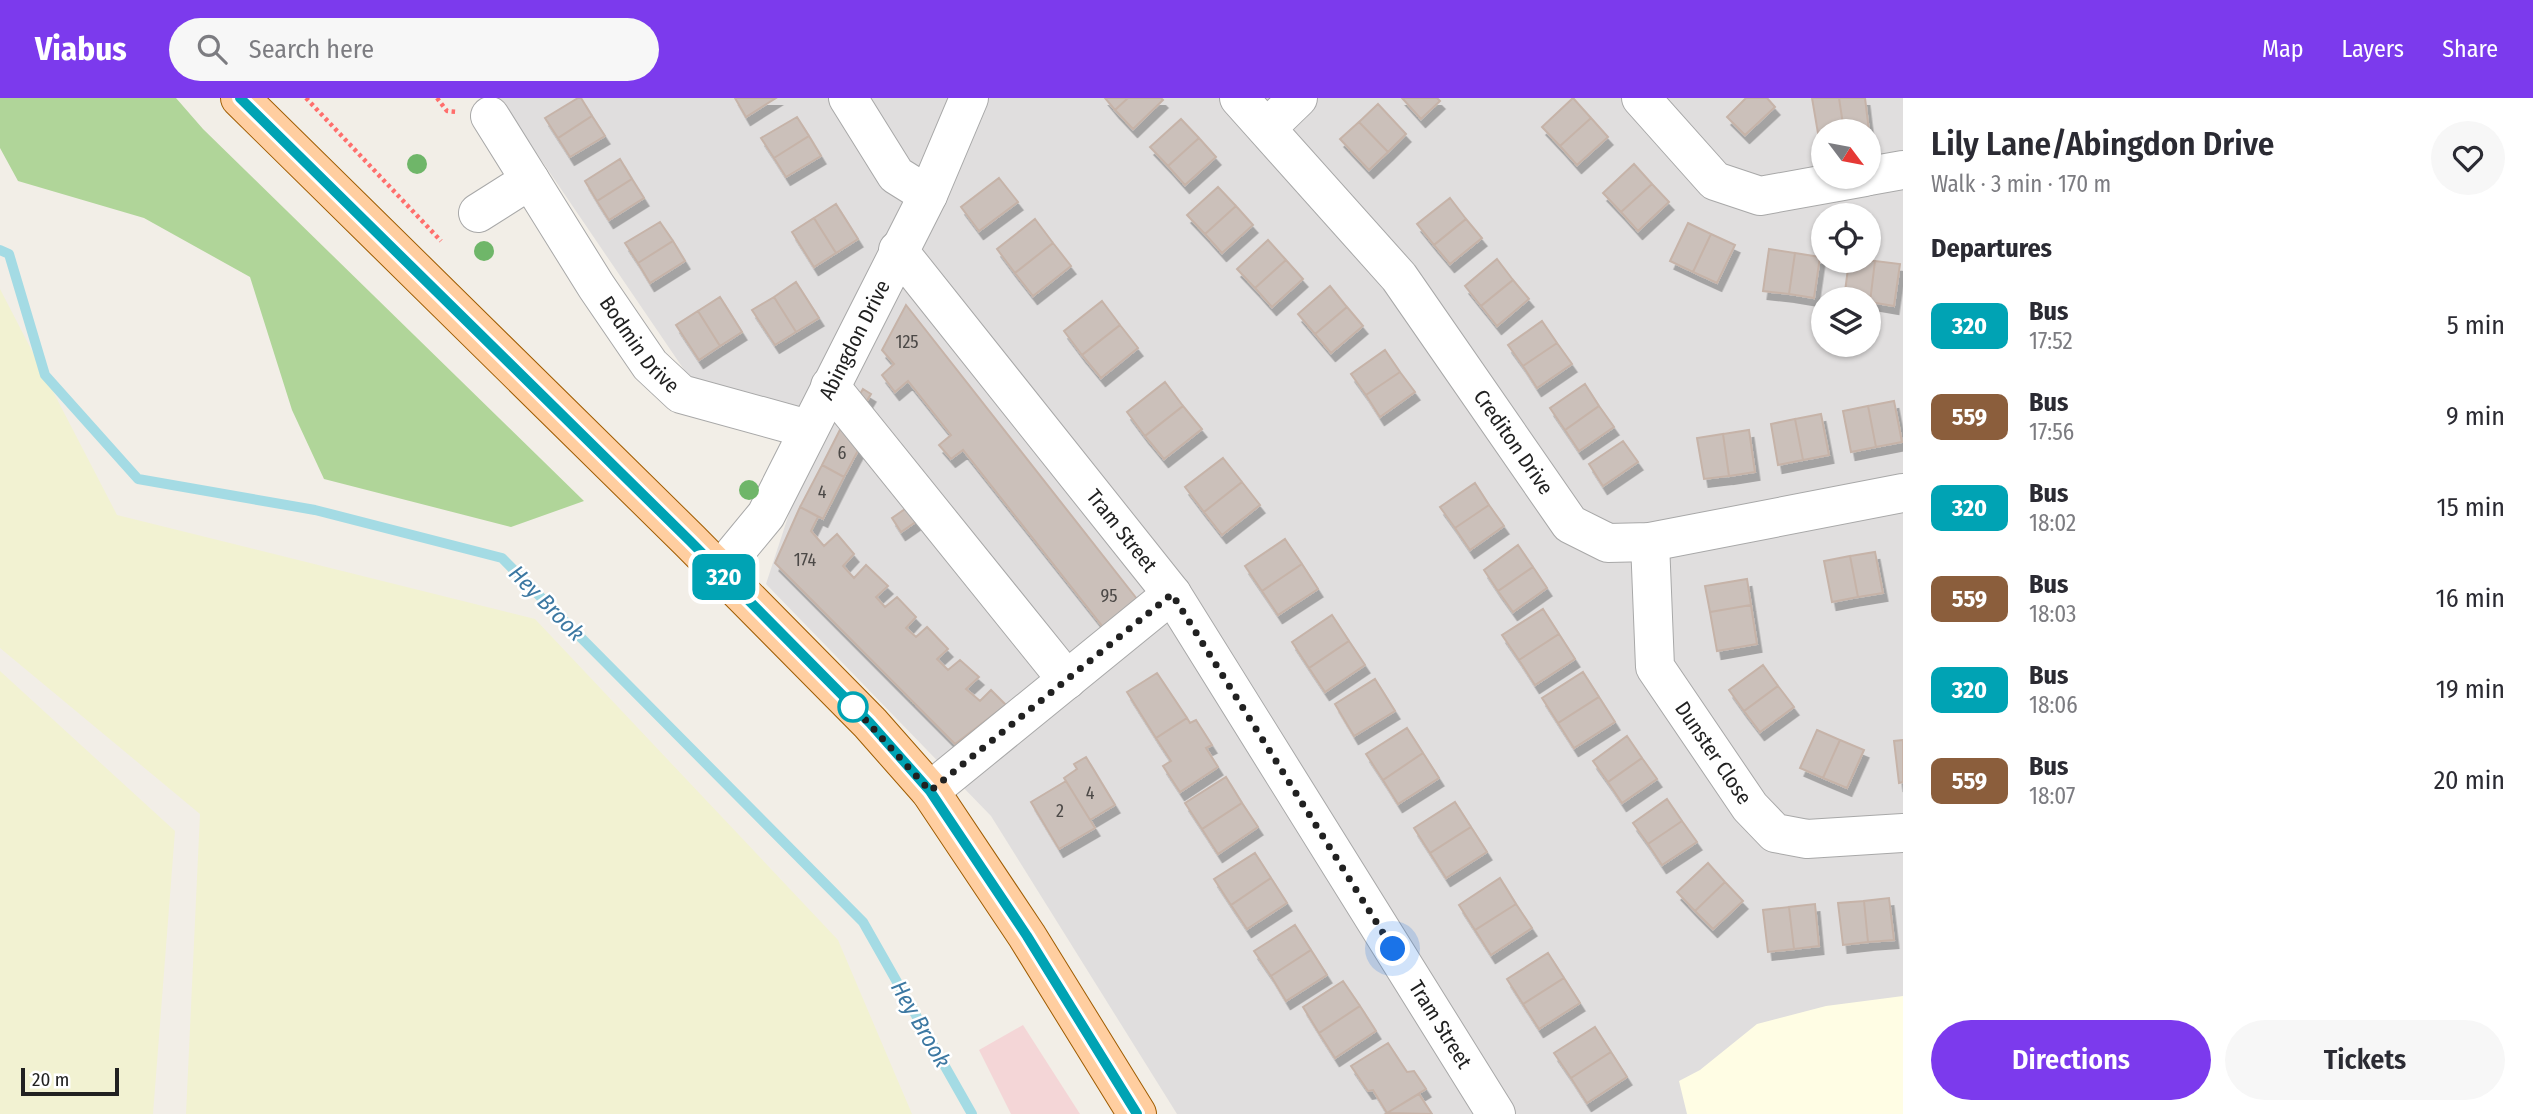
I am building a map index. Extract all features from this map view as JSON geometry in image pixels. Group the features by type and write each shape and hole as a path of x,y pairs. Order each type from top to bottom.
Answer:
{"main road":[{"path":"240,98 870,723 930,791 1027,936 1137,1114"}],"street":[{"path":"848,98 896,175 928,195"},
{"name":"Abingdon Drive","path":"719,572 766,515 928,195 969,98"},
{"name":"Crediton Drive","path":"1239,98 1399,277 1570,524 1608,543 1650,542 1903,493"},
{"path":"1267,128 1298,98"},
{"path":"1641,98 1715,181 1760,196 1811,186"},
{"name":"Bodmin Drive","path":"490,116 596,286 650,365 681,394 808,429"},
{"path":"1881,174 1903,170"},
{"path":"478,212 530,180"},
{"name":"Tram Street","path":"898,250 1172,594 1496,1114"},
{"path":"830,386 1067,680"},
{"name":"Dunster Close","path":"1650,542 1655,667 1750,807 1775,833 1807,839 1903,833"},
{"path":"930,791 1172,594"}],"shaded area":[{"path":"480,98 1903,98 1903,1114 1177,1114 991,816 766,584 820,419 689,377 501,101"},
{"path":"1903,996 1903,1114 1687,1114 1679,1081 1700,1070 1757,1024 1826,1006"},
{"path":"1023,1025 1080,1114 1011,1114 979,1050"}],"green space":[{"path":"0,98 176,98 203,129 584,501 511,527 324,479 292,410 250,277 144,218 18,181 0,148"},
{"path":"0,289 117,515 535,619 838,940 912,1114 186,1114 200,814 0,648"},
{"path":"0,671 175,831 153,1114 0,1114"}],"building":[{"path":"581,98 592,116 558,138 545,118"},
{"path":"735,98 776,98 746,117"},
{"path":"1105,98 1128,98 1115,110"},
{"path":"1128,98 1163,100 1133,129 1115,110"},
{"path":"1402,98 1437,98 1440,101 1421,119"},
{"path":"1573,98 1591,118 1560,146 1542,127"},
{"path":"1746,98 1767,98 1775,107 1745,135 1727,117"},
{"path":"1812,98 1839,98 1842,119 1816,119"},
{"path":"1839,98 1865,98 1868,119 1842,119"},
{"path":"1378,104 1406,134 1388,152 1359,122"},
{"path":"592,116 605,136 570,157 558,138"},
{"path":"797,117 809,136 774,158 761,138"},
{"path":"1591,118 1608,137 1577,165 1560,146"},
{"path":"1181,119 1199,138 1168,166 1150,147"},
{"path":"1359,122 1388,152 1369,170 1340,139"},
{"path":"809,136 821,156 786,177 774,158"},
{"path":"1199,138 1216,157 1185,185 1168,166"},
{"path":"620,159 632,179 597,201 585,181"},
{"path":"1634,164 1652,184 1621,212 1603,193"},
{"path":"999,178 1018,202 979,231 961,207"},
{"path":"632,179 644,198 609,220 597,201"},
{"path":"1652,184 1669,202 1638,231 1621,212"},
{"path":"1218,187 1236,206 1205,234 1187,215"},
{"path":"1450,198 1466,219 1434,245 1417,224"},
{"path":"836,204 858,239 836,253 814,218"},
{"path":"1236,206 1253,225 1222,253 1205,234"},
{"path":"814,218 836,253 814,267 792,232"},
{"path":"1035,219 1053,243 1015,273 997,249"},
{"path":"1466,219 1482,238 1450,264 1434,245"},
{"path":"660,222 673,241 638,263 625,243"},
{"path":"1688,223 1711,234 1693,272 1670,261"},
{"path":"1711,234 1735,245 1717,283 1693,272"},
{"path":"1268,240 1286,260 1255,288 1237,269"},
{"path":"673,241 685,261 650,283 638,263"},
{"path":"1053,243 1071,266 1033,296 1015,273"},
{"path":"1769,249 1795,253 1789,294 1763,291"},
{"path":"1795,253 1811,256 1811,273 1818,273 1816,287 1811,287 1811,298 1789,294"},
{"path":"1497,259 1513,280 1481,306 1465,286"},
{"path":"1286,260 1303,279 1272,307 1255,288"},
{"path":"1881,262 1900,264 1894,306 1881,304 1881,287 1872,287 1874,273 1881,273"},
{"path":"1847,273 1874,273 1872,287 1846,287"},
{"path":"1513,280 1529,299 1497,326 1481,306"},
{"path":"796,282 819,318 796,332 774,297"},
{"path":"1330,286 1347,307 1315,334 1298,314"},
{"path":"720,297 742,332 720,346 698,311"},
{"path":"774,297 796,332 775,345 752,310"},
{"path":"1102,301 1120,325 1082,355 1064,331"},
{"path":"906,305 1137,599 1103,627 963,450 951,459 939,445 951,435 908,381 895,392 882,375 894,364 882,350"},
{"path":"1347,307 1363,326 1331,353 1315,334"},
{"path":"698,311 720,346 699,360 676,325"},
{"path":"1542,321 1557,343 1523,366 1508,345"},
{"path":"1120,325 1138,348 1101,378 1082,355"},
{"path":"1557,343 1572,364 1537,388 1523,366"},
{"path":"1385,350 1400,372 1366,395 1351,374"},
{"path":"1400,372 1415,392 1380,417 1366,395"},
{"path":"1165,382 1183,406 1145,436 1127,412"},
{"path":"1585,384 1599,406 1565,430 1550,408"},
{"path":"863,389 871,394 862,409 854,404"},
{"path":"1894,401 1902,442 1876,447 1868,406"},
{"path":"1183,406 1202,429 1164,459 1145,436"},
{"path":"1599,406 1614,427 1579,451 1565,430"},
{"path":"1868,406 1876,447 1851,452 1843,411"},
{"path":"1821,414 1829,455 1803,460 1795,419"},
{"path":"846,418 863,441 844,477 822,465"},
{"path":"1795,419 1803,460 1778,465 1771,424"},
{"path":"1749,430 1755,472 1729,476 1723,434"},
{"path":"1723,434 1729,476 1704,479 1697,438"},
{"path":"1623,441 1638,462 1603,486 1589,464"},
{"path":"1223,458 1242,482 1204,512 1185,487"},
{"path":"822,465 844,477 823,519 800,507"},
{"path":"1242,482 1260,505 1222,535 1204,512"},
{"path":"1475,483 1489,505 1455,528 1440,507"},
{"path":"1489,505 1504,526 1470,550 1455,528"},
{"path":"800,507 818,517 811,531 824,546 837,534 854,554 843,566 854,578 866,565 888,586 876,597 885,607 897,597 916,617 906,628 916,637 927,627 948,649 937,659 948,670 960,660 979,677 966,689 980,701 991,690 1006,705 955,744 775,563"},
{"path":"908,507 917,521 901,532 892,518"},
{"path":"1285,539 1302,564 1262,591 1245,566"},
{"path":"1518,545 1533,567 1498,591 1484,570"},
{"path":"1875,552 1883,593 1858,597 1850,556"},
{"path":"1850,556 1858,597 1832,602 1824,561"},
{"path":"1302,564 1318,589 1278,615 1262,591"},
{"path":"1533,567 1547,588 1513,612 1498,591"},
{"path":"1747,579 1751,605 1710,612 1705,586"},
{"path":"1751,605 1757,644 1717,651 1710,612"},
{"path":"1543,609 1559,634 1519,660 1502,635"},
{"path":"1332,615 1349,641 1309,668 1292,642"},
{"path":"1559,634 1575,659 1535,685 1519,660"},
{"path":"1349,641 1365,665 1325,692 1309,668"},
{"path":"1763,665 1778,686 1744,711 1729,690"},
{"path":"1583,672 1599,697 1558,723 1542,698"},
{"path":"1157,673 1187,718 1156,738 1127,692"},
{"path":"1375,679 1395,711 1354,736 1335,704"},
{"path":"1778,686 1794,707 1760,732 1744,711"},
{"path":"1599,697 1615,722 1574,748 1558,723"},
{"path":"1187,718 1190,723 1196,720 1212,745 1206,748 1218,767 1180,792 1163,766 1171,761 1156,738"},
{"path":"1407,728 1423,753 1383,780 1366,754"},
{"path":"1817,730 1840,740 1823,778 1800,768"},
{"path":"1627,736 1642,758 1608,782 1593,761"},
{"path":"1840,740 1864,750 1847,788 1823,778"},
{"path":"1903,740 1903,782 1899,783 1894,741"},
{"path":"1423,753 1439,778 1398,804 1383,780"},
{"path":"1086,757 1115,805 1090,820 1064,778 1077,769 1074,764"},
{"path":"1642,758 1657,779 1622,803 1608,782"},
{"path":"1226,777 1242,803 1202,829 1185,803"},
{"path":"1066,781 1095,828 1059,849 1031,802"},
{"path":"1667,799 1682,821 1648,844 1633,823"},
{"path":"1455,802 1471,827 1430,853 1414,828"},
{"path":"1242,803 1258,827 1218,854 1202,829"},
{"path":"1682,821 1697,842 1662,865 1648,844"},
{"path":"1471,827 1487,852 1446,878 1430,853"},
{"path":"1255,853 1271,878 1231,905 1214,879"},
{"path":"1708,863 1725,882 1695,911 1677,892"},
{"path":"1271,878 1287,903 1247,929 1231,905"},
{"path":"1500,878 1516,904 1475,930 1459,905"},
{"path":"1725,882 1743,901 1713,929 1695,911"},
{"path":"1889,898 1894,940 1868,942 1864,901"},
{"path":"1864,901 1868,942 1843,945 1838,903"},
{"path":"1516,904 1532,928 1491,955 1475,930"},
{"path":"1815,904 1819,946 1794,949 1789,907"},
{"path":"1789,907 1794,949 1768,952 1763,910"},
{"path":"1295,925 1311,950 1271,976 1254,951"},
{"path":"1311,950 1327,975 1286,1001 1271,976"},
{"path":"1548,953 1564,978 1523,1004 1507,979"},
{"path":"1564,978 1580,1003 1539,1029 1523,1004"},
{"path":"1343,981 1360,1006 1319,1033 1303,1007"},
{"path":"1360,1006 1376,1031 1335,1058 1319,1033"},
{"path":"1595,1027 1611,1052 1571,1078 1554,1053"},
{"path":"1388,1043 1407,1072 1414,1071 1426,1089 1387,1113 1373,1090 1368,1091 1351,1066"},
{"path":"1611,1052 1627,1077 1587,1103 1571,1078"},
{"path":"1419,1094 1432,1114 1387,1113"}],"waterway":[{"name":"Hey Brook","path":"0,250 9,254 45,375 138,479 315,510 502,558 863,922 972,1114"}],"bus line":[{"name":"320","path":"240,98 690,541 870,723 930,791 1027,936 1137,1114"}],"route":[{"path":"853,707 851,704 930,791 1172,594 1393,949"}]}
